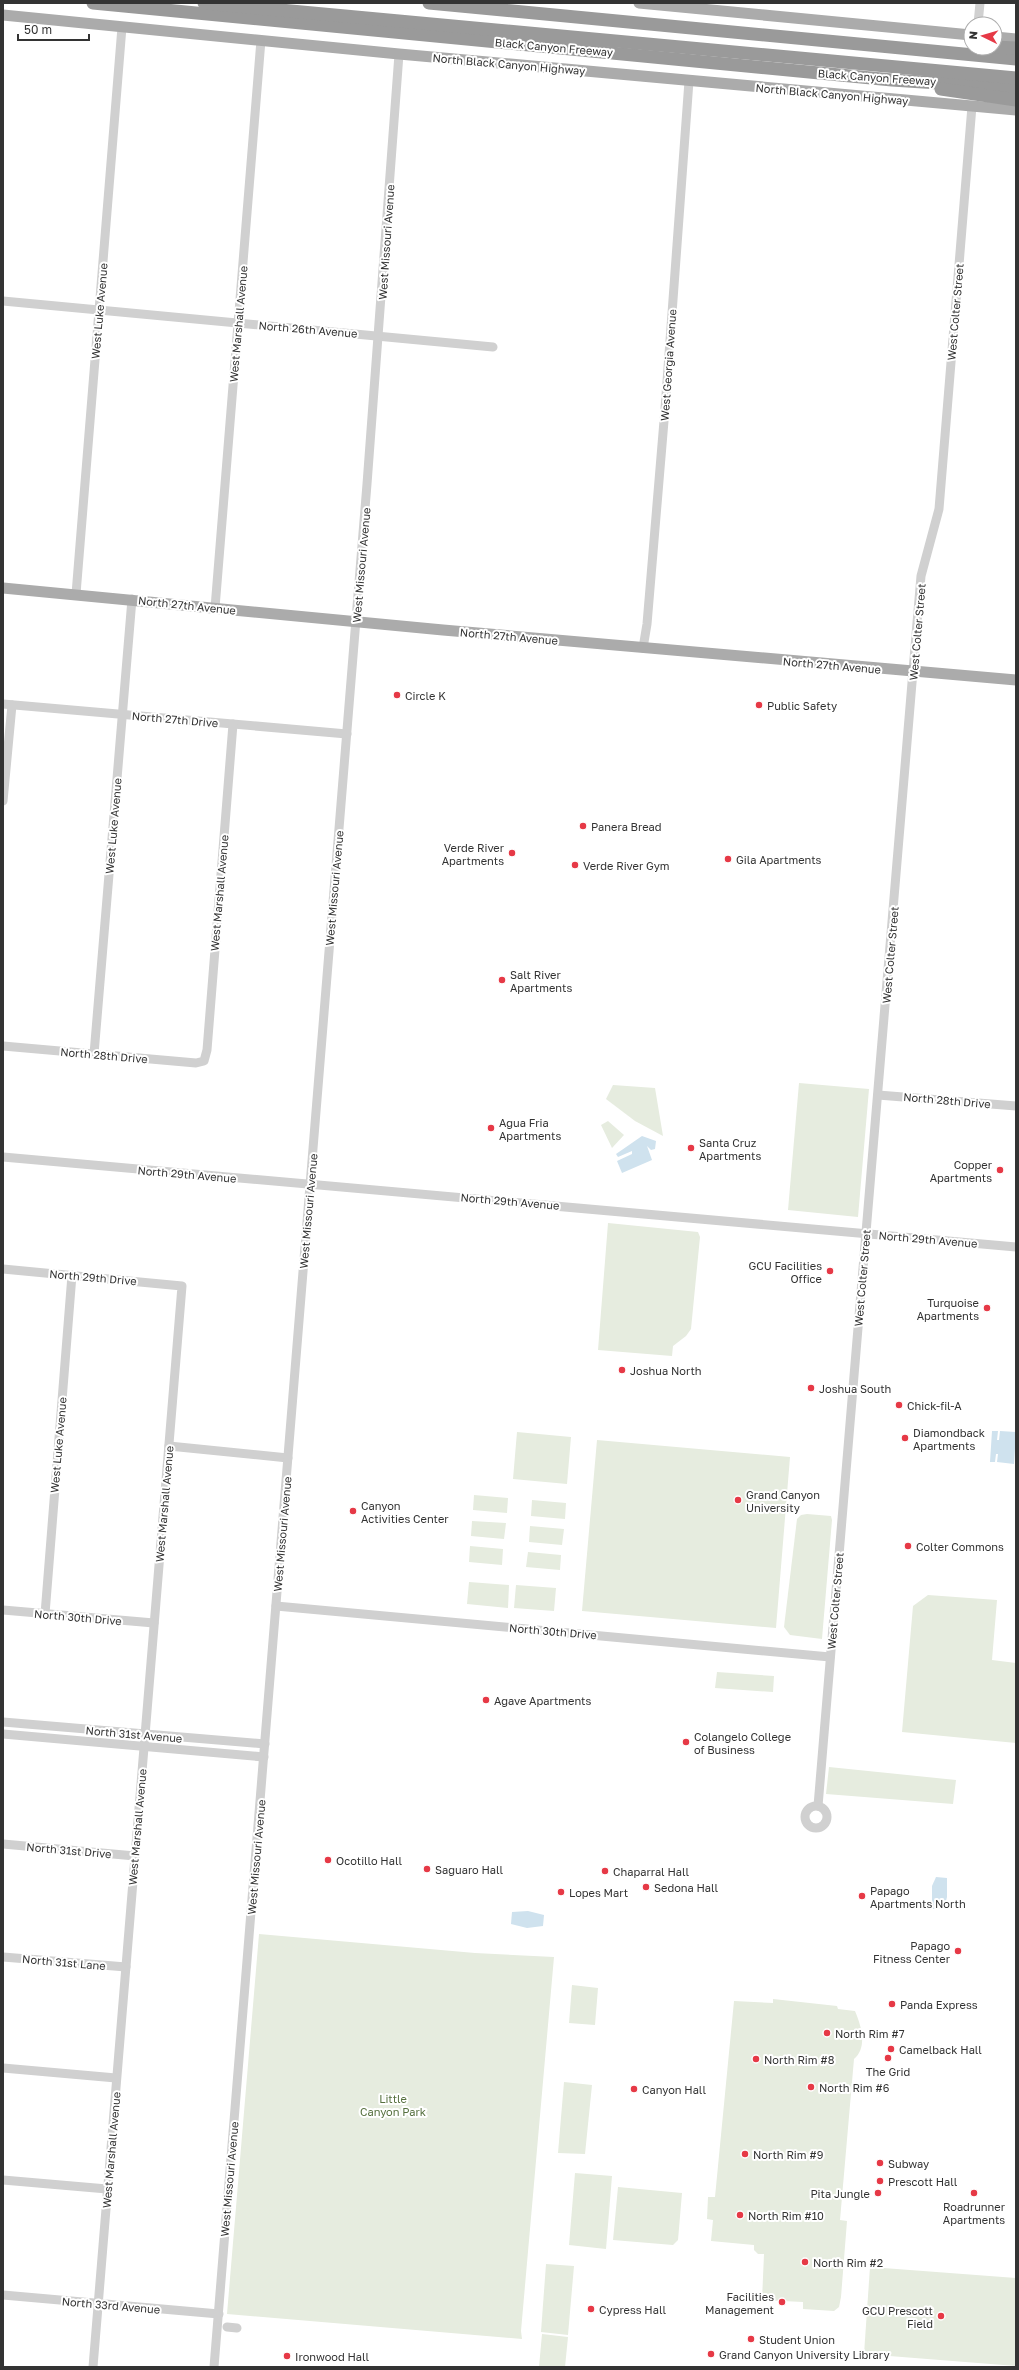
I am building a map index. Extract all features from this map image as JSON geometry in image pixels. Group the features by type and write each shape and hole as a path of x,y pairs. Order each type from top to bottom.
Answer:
{"highway":[{"name":"Black Canyon Freeway","path":"93,3 892,80 1016,88"},
{"path":"204,3 1016,78"},
{"path":"294,3 1016,70"},
{"path":"429,3 898,46 1016,59"},
{"path":"898,46 963,46"},
{"path":"1003,47 1016,48"},
{"path":"892,80 1016,100"}],"main road":[{"path":"639,3 963,34"},
{"name":"North Black Canyon Highway","path":"3,15 399,54 1016,110"},
{"path":"1003,38 1016,39"},
{"name":"North 27th Avenue","path":"3,588 642,648 1016,680"}],"street":[{"path":"979,16 980,3"},
{"name":"West Luke Avenue","path":"76,594 122,27"},
{"name":"West Marshall Avenue","path":"216,608 261,40"},
{"name":"West Missouri Avenue","path":"214,2367 347,734 399,54"},
{"name":"West Georgia Avenue","path":"642,648 647,624 665,409 689,81"},
{"name":"West Colter Street","path":"818,1806 921,576 939,508 972,106"},
{"name":"North 26th Avenue","path":"3,301 493,346"},
{"name":"West Luke Avenue","path":"94,1054 132,599"},
{"path":"3,801 7,704"},
{"name":"North 27th Drive","path":"7,704 347,734"},
{"name":"West Marshall Avenue","path":"204,1061 207,1050 233,724"},
{"name":"North 28th Drive","path":"3,1046 196,1063 204,1061"},
{"name":"North 28th Drive","path":"878,1095 1016,1106"},
{"name":"North 29th Avenue","path":"3,1157 1016,1247"},
{"name":"North 29th Drive","path":"3,1269 182,1286"},
{"name":"West Luke Avenue","path":"45,1614 72,1275"},
{"name":"West Marshall Avenue","path":"93,2367 182,1286"},
{"path":"169,1446 288,1458"},
{"name":"North 30th Drive","path":"276,1606 830,1657"},
{"name":"North 30th Drive","path":"3,1610 154,1623"},
{"name":"North 31st Avenue","path":"3,1722 265,1744"},
{"name":"North 31st Avenue","path":"3,1734 264,1757"},
{"name":"North 31st Drive","path":"3,1844 135,1856"},
{"name":"North 31st Lane","path":"3,1957 126,1967"},
{"path":"3,2068 116,2078"},
{"path":"3,2180 107,2189"},
{"name":"North 33rd Avenue","path":"3,2295 218,2314"}],"green space":[{"path":"799,1083 869,1089 858,1217 788,1210"},
{"path":"613,1085 655,1088 663,1136 635,1121 606,1099"},
{"path":"608,1121 624,1135 612,1148 601,1125"},
{"path":"608,1223 698,1232 700,1237 691,1329 686,1336 673,1346 672,1356 598,1350"},
{"path":"517,1432 571,1437 567,1484 513,1479"},
{"path":"597,1440 790,1457 776,1628 582,1611"},
{"path":"474,1495 508,1498 507,1513 473,1510"},
{"path":"532,1500 566,1503 565,1519 531,1516"},
{"path":"801,1515 831,1516 832,1520 822,1639 790,1635 784,1627 797,1519"},
{"path":"472,1521 506,1523 504,1539 471,1536"},
{"path":"530,1526 564,1529 562,1545 529,1542"},
{"path":"470,1546 503,1549 502,1565 469,1562"},
{"path":"528,1552 561,1555 560,1570 526,1567"},
{"path":"469,1582 509,1585 508,1608 467,1604"},
{"path":"516,1585 556,1588 554,1611 514,1608"},
{"path":"928,1595 997,1600 992,1660 1016,1663 1016,1743 902,1732 913,1606"},
{"path":"717,1672 774,1676 773,1692 715,1688"},
{"path":"829,1767 956,1780 953,1804 826,1794"},
{"name":"Little Canyon Park","path":"259,1934 475,1953 554,1957 521,2331 522,2339 227,2314"},
{"path":"572,1985 598,1988 595,2025 569,2023"},
{"path":"773,1999 837,2006 838,2009 855,2011 861,2029 861,2048 854,2059 840,2220 847,2221 841,2297 839,2307 834,2311 803,2309 803,2302 762,2300 764,2254 758,2254 754,2250 754,2245 711,2241 713,2220 707,2219 708,2197 715,2197 734,2001 773,2003"},
{"path":"564,2082 592,2085 585,2154 558,2153"},
{"path":"575,2173 612,2176 606,2249 569,2245"},
{"path":"618,2187 682,2193 678,2240 673,2245 613,2240"},
{"path":"546,2264 574,2266 568,2335 541,2332"},
{"name":"GCU Prescott Field","path":"870,2267 1016,2278 1016,2366 864,2354"},
{"path":"542,2334 568,2337 565,2367 539,2367"}],"water":[{"path":"642,1136 656,1141 655,1149 651,1150 647,1146 652,1160 622,1173 617,1161 632,1154 632,1151 618,1157 616,1154"},
{"path":"992,1431 998,1431 997,1440 999,1440 1000,1431 1016,1432 1014,1464 997,1462 998,1454 996,1454 995,1462 990,1462"},
{"path":"936,1877 947,1878 947,1897 944,1909 933,1909 932,1906 932,1886"},
{"path":"528,1911 544,1915 543,1926 527,1928 511,1924 512,1912"}],"place":[{"name":"Circle K","path":"397,695"},
{"name":"Public Safety","path":"759,705"},
{"name":"Panera Bread","path":"583,826"},
{"name":"Verde River Apartments","path":"512,853"},
{"name":"Gila Apartments","path":"728,859"},
{"name":"Verde River Gym","path":"575,865"},
{"name":"Salt River Apartments","path":"502,980"},
{"name":"Agua Fria Apartments","path":"491,1128"},
{"name":"Santa Cruz Apartments","path":"691,1148"},
{"name":"Copper Apartments","path":"1000,1170"},
{"name":"GCU Facilities Office","path":"830,1271"},
{"name":"Turquoise Apartments","path":"987,1308"},
{"name":"Joshua North","path":"622,1370"},
{"name":"Joshua South","path":"811,1388"},
{"name":"Chick-fil-A","path":"899,1405"},
{"name":"Diamondback Apartments","path":"905,1438"},
{"name":"Grand Canyon University","path":"738,1500"},
{"name":"Canyon Activities Center","path":"353,1511"},
{"name":"Colter Commons","path":"908,1546"},
{"name":"Agave Apartments","path":"486,1700"},
{"name":"Colangelo College of Business","path":"686,1742"},
{"name":"Ocotillo Hall","path":"328,1860"},
{"name":"Saguaro Hall","path":"427,1869"},
{"name":"Chaparral Hall","path":"605,1871"},
{"name":"Sedona Hall","path":"646,1887"},
{"name":"Lopes Mart","path":"561,1892"},
{"name":"Papago Apartments North","path":"862,1896"},
{"name":"Papago Fitness Center","path":"958,1951"},
{"name":"Panda Express","path":"892,2004"},
{"name":"North Rim #7","path":"827,2033"},
{"name":"Camelback Hall","path":"891,2049"},
{"name":"The Grid","path":"888,2058"},
{"name":"North Rim #8","path":"756,2059"},
{"name":"North Rim #6","path":"811,2087"},
{"name":"Canyon Hall","path":"634,2089"},
{"name":"North Rim #9","path":"745,2154"},
{"name":"Subway","path":"880,2163"},
{"name":"Prescott Hall","path":"880,2181"},
{"name":"Pita Jungle","path":"878,2193"},
{"name":"Roadrunner Apartments","path":"974,2193"},
{"name":"North Rim #10","path":"740,2215"},
{"name":"North Rim #2","path":"805,2262"},
{"name":"Facilities Management","path":"782,2302"},
{"name":"Cypress Hall","path":"591,2309"},
{"name":"GCU Prescott Field","path":"941,2316"},
{"name":"Student Union","path":"751,2339"},
{"name":"Grand Canyon University Library","path":"711,2354"},
{"name":"Ironwood Hall","path":"287,2356"}]}
